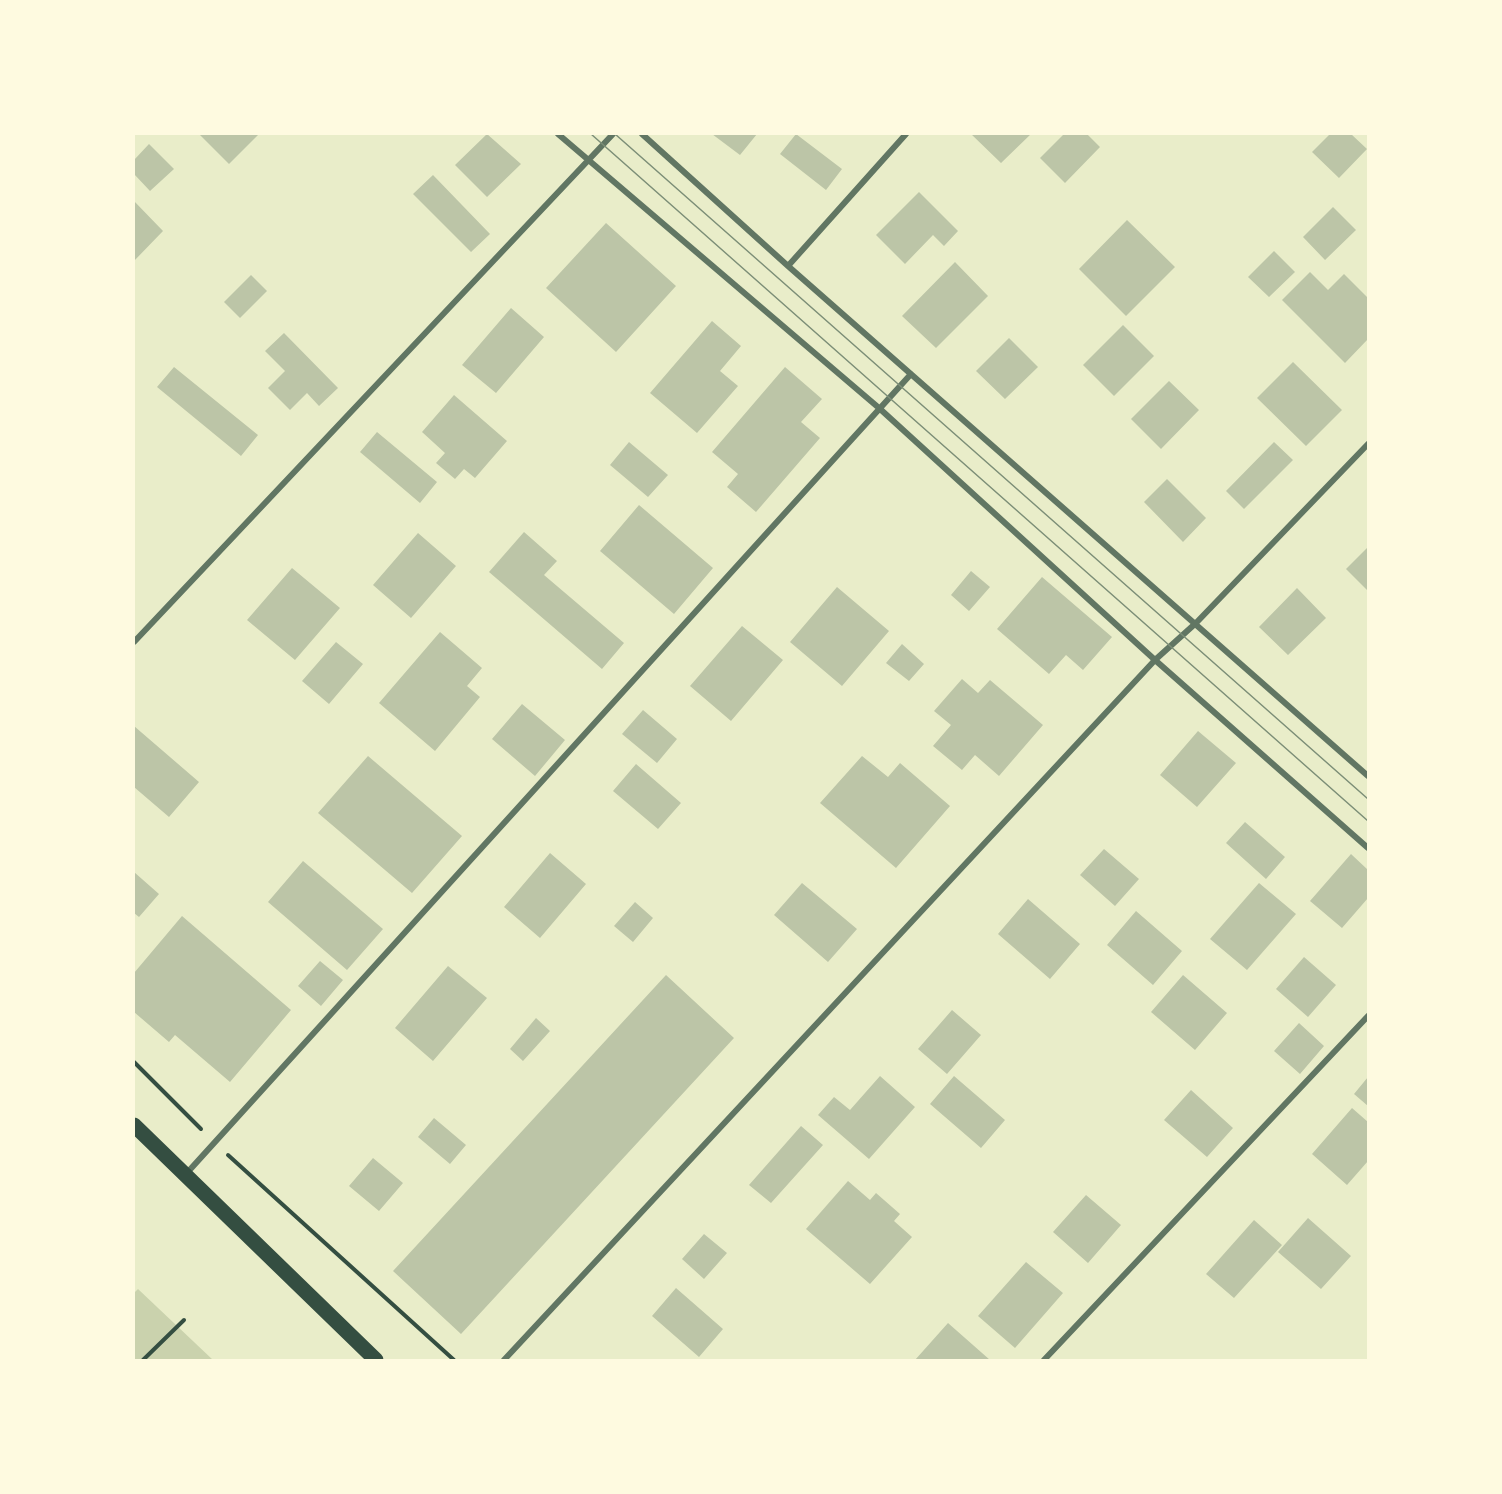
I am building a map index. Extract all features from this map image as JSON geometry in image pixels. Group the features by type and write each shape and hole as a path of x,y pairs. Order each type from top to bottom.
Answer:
{"main road":[{"path":"134,1125 376,1360"}],"street":[{"path":"558,134 879,408 1155,660 1368,848"},
{"path":"134,642 613,134"},
{"path":"642,134 788,266 1368,776"},
{"path":"788,266 906,134"},
{"path":"185,1174 911,374"},
{"path":"504,1360 1155,660 1196,623 1368,444"},
{"path":"1044,1360 1368,1016"}],"path":[{"path":"134,1062 214,1142 454,1360"},
{"path":"143,1360 184,1320"}],"green space":[{"path":"138,1289 213,1360 134,1360 134,1293"}],"building":[{"path":"199,134 259,134 229,164"},
{"path":"487,134 521,164 487,197 455,165"},
{"path":"712,134 757,134 740,155"},
{"path":"796,134 842,169 826,190 780,154"},
{"path":"971,134 1031,134 1001,163"},
{"path":"1064,134 1087,134 1100,147 1065,183 1040,158"},
{"path":"1330,134 1351,134 1367,149 1339,178 1312,152"},
{"path":"149,144 174,169 150,191 134,174 134,160"},
{"path":"433,175 490,234 471,252 413,194"},
{"path":"919,192 958,231 944,246 933,235 905,264 876,235"},
{"path":"134,201 163,231 134,261"},
{"path":"1333,207 1356,230 1325,260 1303,237"},
{"path":"1127,220 1175,267 1126,316 1079,269"},
{"path":"606,223 676,286 616,352 546,288"},
{"path":"1274,251 1295,272 1269,297 1248,277"},
{"path":"955,262 988,296 936,348 902,316"},
{"path":"1310,272 1328,290 1344,274 1368,298 1368,339 1345,363 1282,300"},
{"path":"251,275 267,291 240,318 224,302"},
{"path":"511,308 544,337 496,393 462,365"},
{"path":"712,321 741,346 720,371 738,386 697,433 650,393"},
{"path":"1123,325 1154,356 1114,396 1083,365"},
{"path":"284,333 338,388 319,406 307,393 290,410 268,388 285,371 265,351"},
{"path":"1009,338 1038,367 1005,399 976,371"},
{"path":"1293,362 1342,410 1306,446 1257,398"},
{"path":"174,367 258,435 241,456 157,387"},
{"path":"785,367 822,399 801,422 820,438 756,512 727,487 738,474 712,452"},
{"path":"1169,381 1199,410 1161,449 1131,419"},
{"path":"454,395 507,441 475,478 464,469 455,479 436,463 445,453 422,432"},
{"path":"377,432 437,482 420,503 360,452"},
{"path":"629,442 668,475 648,497 610,465"},
{"path":"1274,442 1293,460 1244,509 1226,491"},
{"path":"1167,479 1206,518 1183,542 1144,502"},
{"path":"639,505 713,568 674,614 600,551"},
{"path":"524,532 557,561 544,575 624,643 602,669 489,572"},
{"path":"418,533 456,566 411,618 373,585"},
{"path":"1368,547 1368,591 1346,569"},
{"path":"292,568 340,608 295,660 247,620"},
{"path":"971,571 990,587 969,611 951,595"},
{"path":"1042,577 1112,637 1083,670 1066,655 1049,674 997,629"},
{"path":"837,587 889,631 842,686 790,642"},
{"path":"1297,588 1326,618 1288,655 1259,627"},
{"path":"742,626 783,660 731,721 690,686"},
{"path":"440,632 482,668 467,686 480,697 435,751 379,703"},
{"path":"336,642 363,664 329,704 302,681"},
{"path":"902,644 924,664 909,681 886,663"},
{"path":"962,679 978,693 990,680 1043,725 999,776 975,755 962,770 933,746 951,725 934,711"},
{"path":"522,704 565,740 535,776 492,739"},
{"path":"643,710 677,739 657,763 622,734"},
{"path":"134,726 199,782 169,817 134,787"},
{"path":"1198,731 1236,763 1197,807 1160,775"},
{"path":"368,756 462,836 412,893 318,813"},
{"path":"862,756 888,777 900,763 950,806 896,868 820,803"},
{"path":"636,764 681,803 658,829 613,791"},
{"path":"1245,822 1285,857 1266,879 1226,843"},
{"path":"1104,849 1139,879 1115,906 1080,875"},
{"path":"550,853 586,884 540,938 504,907"},
{"path":"1351,854 1368,870 1368,898 1342,928 1310,901"},
{"path":"303,861 383,929 347,970 268,902"},
{"path":"134,872 159,894 139,917 134,913"},
{"path":"802,883 857,929 828,962 774,915"},
{"path":"1259,883 1296,914 1247,970 1210,939"},
{"path":"1028,899 1080,944 1050,979 998,934"},
{"path":"635,902 653,918 633,942 614,926"},
{"path":"1136,911 1182,951 1153,985 1107,945"},
{"path":"182,916 291,1010 230,1082 175,1035 169,1042 134,1012 134,973"},
{"path":"1304,957 1336,985 1308,1017 1276,989"},
{"path":"320,961 343,980 321,1006 298,986"},
{"path":"448,966 487,998 433,1061 395,1028"},
{"path":"666,975 734,1038 461,1334 393,1271"},
{"path":"1183,975 1227,1013 1195,1050 1151,1012"},
{"path":"952,1010 981,1035 947,1074 918,1049"},
{"path":"536,1018 550,1031 523,1061 510,1049"},
{"path":"1299,1023 1324,1046 1300,1074 1274,1051"},
{"path":"880,1076 915,1107 869,1159 818,1115 834,1097 850,1110"},
{"path":"954,1076 1005,1120 981,1148 930,1104"},
{"path":"1368,1077 1368,1106 1354,1094"},
{"path":"1191,1090 1233,1128 1207,1157 1164,1120"},
{"path":"1352,1108 1368,1122 1368,1161 1347,1185 1312,1154"},
{"path":"434,1118 466,1145 450,1164 418,1137"},
{"path":"801,1126 823,1145 771,1203 749,1185"},
{"path":"373,1158 403,1183 379,1211 349,1186"},
{"path":"848,1181 870,1200 876,1193 900,1214 894,1221 912,1237 870,1284 806,1229"},
{"path":"1086,1195 1121,1225 1088,1263 1053,1232"},
{"path":"1308,1218 1351,1256 1321,1289 1278,1252"},
{"path":"1254,1220 1282,1245 1234,1298 1206,1274"},
{"path":"704,1234 727,1253 704,1279 682,1259"},
{"path":"1026,1262 1063,1293 1015,1348 978,1316"},
{"path":"676,1288 723,1329 699,1357 652,1316"},
{"path":"948,1323 990,1360 915,1360"}],"tram line":[{"path":"591,134 1368,821"},
{"path":"615,134 1368,799"}]}
